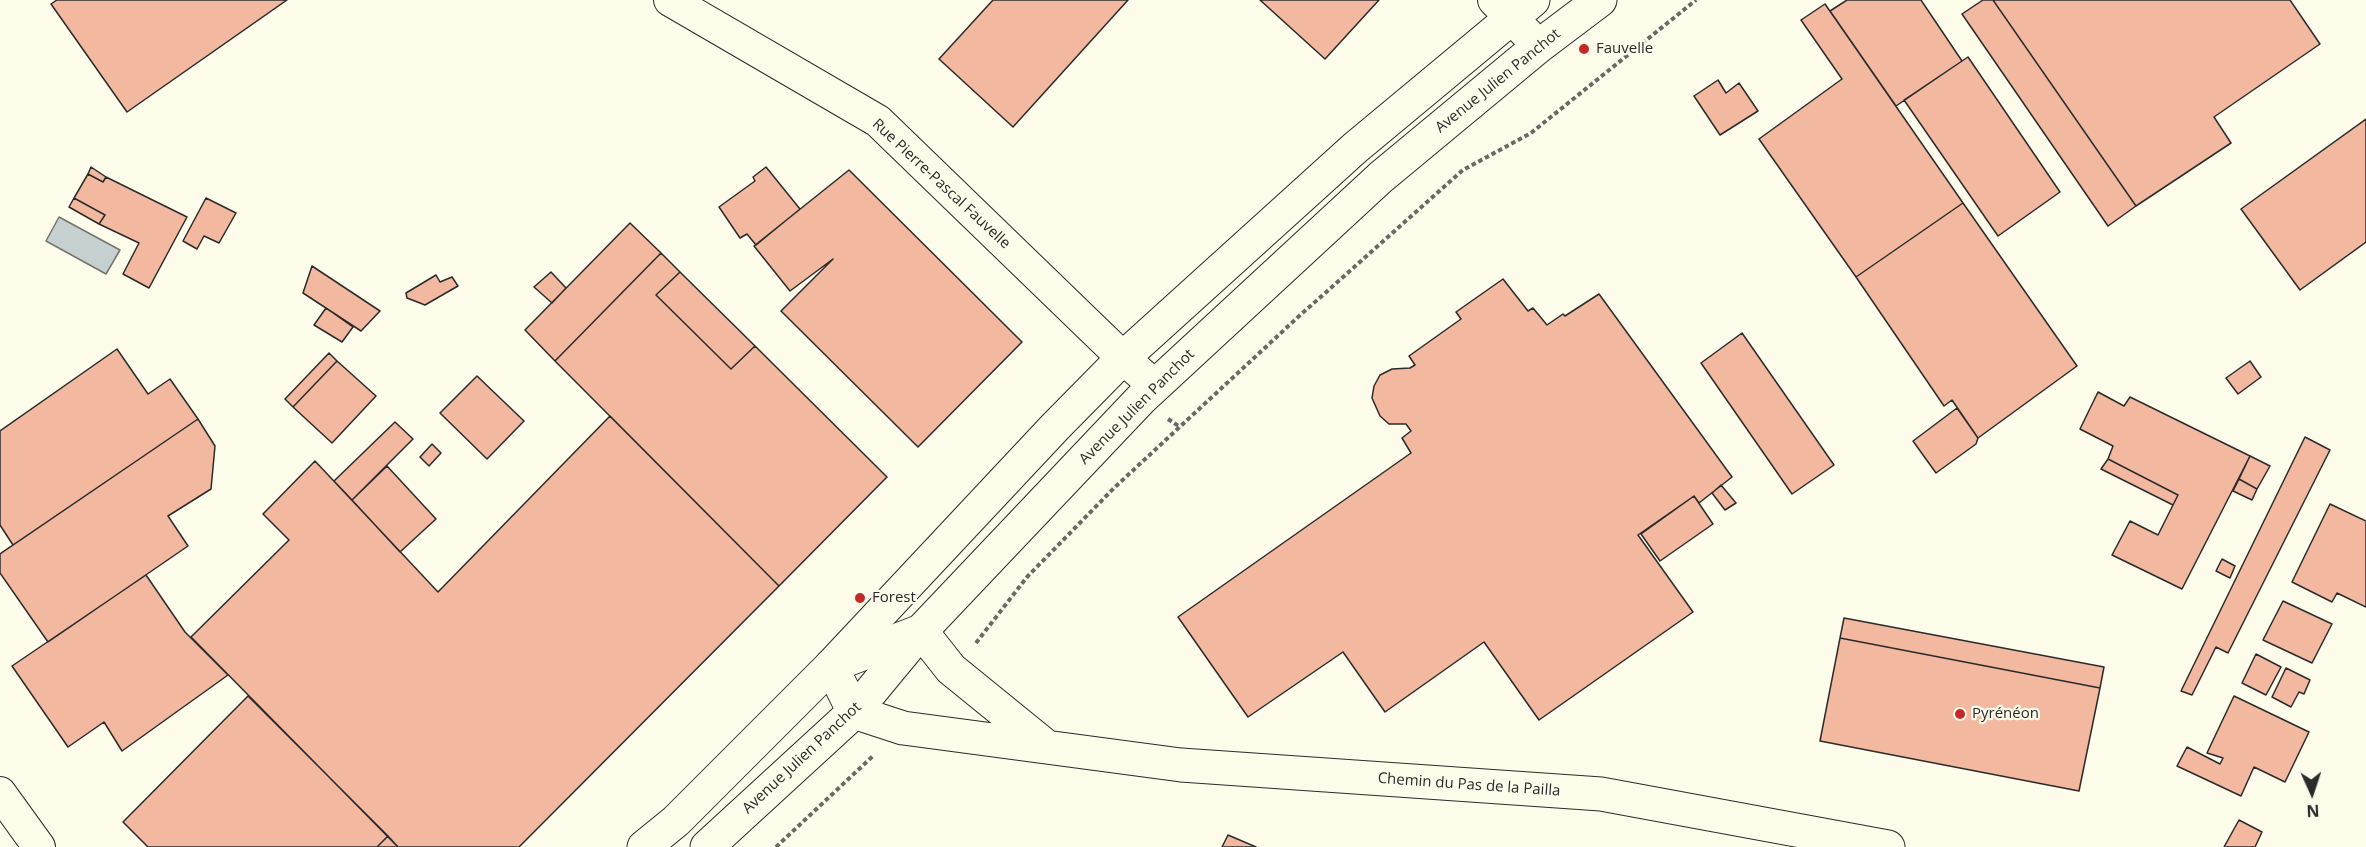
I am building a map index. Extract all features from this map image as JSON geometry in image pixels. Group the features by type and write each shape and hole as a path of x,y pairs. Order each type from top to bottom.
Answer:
{"main road":[{"name":"Avenue Julien Panchot","path":"707,847 854,712 921,632 1155,386 1381,177 1539,46 1600,0"},
{"path":"644,847 676,821 831,666 1055,427 1123,358 1512,6"},
{"path":"831,666 921,632 951,669 1047,747"},
{"path":"831,666 854,712"},
{"name":"Chemin du Pas de la Pailla","path":"854,712 903,728 1181,765 1601,794 1888,847"}],"street":[{"name":"Rue Pierre-Pascal Fauvelle","path":"670,0 878,122 1123,358 1155,386"},
{"path":"1512,6 1539,46"},
{"path":"0,793 39,847"}],"path":[{"path":"972,648 1027,577 1106,496 1298,318 1463,170 1531,133 1696,0"},
{"path":"776,847 877,751"}],"shaded area":[{"path":"59,217 120,250 106,274 46,241"}],"building":[{"path":"57,0 287,0 127,112 51,4"},
{"path":"993,0 1128,0 1013,127 939,59"},
{"path":"1260,0 1379,0 1325,59"},
{"path":"1847,0 1921,0 1962,61 1896,106 1830,11"},
{"path":"1983,0 1993,0 2136,206 2108,226 1962,14"},
{"path":"1993,0 2290,0 2320,44 2214,117 2231,143 2136,206"},
{"path":"1825,4 1963,203 1856,277 1759,139 1842,79 1801,20"},
{"path":"1968,57 2060,192 1998,236 1904,100"},
{"path":"1718,80 1726,93 1739,83 1758,111 1720,135 1694,96"},
{"path":"2366,119 2366,242 2300,290 2241,209"},
{"path":"91,167 106,177 103,182 88,174"},
{"path":"766,167 800,209 756,245 747,234 740,238 719,207 755,181 753,177"},
{"path":"849,170 1022,342 918,447 781,311 833,259 790,291 754,246"},
{"path":"88,174 103,182 106,177 187,217 149,288 123,274 139,243 99,224 105,215 74,198"},
{"path":"74,198 105,215 99,224 69,207"},
{"path":"206,198 236,213 219,243 204,236 197,249 183,241"},
{"path":"1963,203 2077,366 1978,438 1952,400 1944,406 1856,277"},
{"path":"630,223 661,253 555,361 525,330"},
{"path":"661,253 680,272 656,295 731,369 755,346 887,477 779,586 555,361"},
{"path":"312,266 380,311 361,331 303,293"},
{"path":"551,272 566,288 552,303 534,287"},
{"path":"680,272 755,346 731,369 656,295"},
{"path":"436,275 440,282 452,277 458,286 425,305 407,298 406,293"},
{"path":"1503,279 1528,311 1533,308 1547,325 1599,294 1732,477 1699,503 1694,496 1638,535 1693,612 1539,720 1484,642 1385,712 1343,652 1248,717 1178,617 1411,453 1402,438 1411,431 1406,424 1389,424 1380,416 1372,398 1374,386 1380,375 1392,369 1410,368 1415,365 1409,356 1461,319 1456,312"},
{"path":"326,308 353,327 342,342 314,325"},
{"path":"1742,333 1834,465 1792,494 1701,363"},
{"path":"117,349 148,394 170,379 198,419 13,545 0,525 0,431"},
{"path":"329,353 337,361 293,407 285,399"},
{"path":"337,361 376,396 332,443 293,407"},
{"path":"2250,361 2261,377 2238,394 2226,378"},
{"path":"477,376 524,421 487,459 440,413"},
{"path":"2098,392 2124,406 2130,397 2250,456 2182,589 2112,555 2130,521 2158,535 2178,495 2108,459 2113,446 2080,429"},
{"path":"1957,408 1978,438 1976,444 1936,473 1913,441"},
{"path":"610,416 779,586 519,847 398,847 191,637 289,540 263,514 315,461 438,592"},
{"path":"198,419 215,446 211,489 168,516 188,546 48,642 0,573 0,554"},
{"path":"395,422 413,439 352,500 334,481"},
{"path":"2305,437 2330,450 2228,653 2216,647 2192,695 2181,691"},
{"path":"432,444 441,453 429,466 420,457"},
{"path":"2250,456 2270,466 2257,489 2239,479"},
{"path":"2108,459 2178,495 2173,505 2101,469"},
{"path":"387,466 436,519 400,552 352,500"},
{"path":"2239,479 2257,489 2252,500 2233,491"},
{"path":"1721,485 1736,503 1725,510 1712,493"},
{"path":"1694,496 1713,524 1660,561 1641,534"},
{"path":"2330,504 2366,521 2366,607 2337,593 2332,602 2292,582"},
{"path":"2222,559 2235,566 2230,578 2216,571"},
{"path":"146,575 185,632 228,675 122,751 104,722 68,747 12,666"},
{"path":"2283,601 2332,624 2312,663 2263,640"},
{"path":"1844,618 2104,667 2100,688 1840,638"},
{"name":"Pyrénéon","path":"1840,638 2100,688 2079,791 1820,741"},
{"path":"2256,654 2281,667 2266,695 2242,683"},
{"path":"2286,668 2310,680 2304,694 2299,692 2291,707 2272,697"},
{"path":"248,696 388,836 377,847 148,847 123,822"},
{"path":"2234,696 2309,732 2285,782 2254,767 2241,796 2177,766 2187,747 2220,764 2223,758 2207,753"},
{"path":"2239,820 2262,832 2255,847 2224,847"},
{"path":"1228,835 1256,847 1222,847"},
{"path":"388,836 398,847 377,847"}],"place":[{"name":"Fauvelle","path":"1584,49"},
{"name":"Forest","path":"860,598"},
{"name":"Pyrénéon","path":"1960,714"}]}
